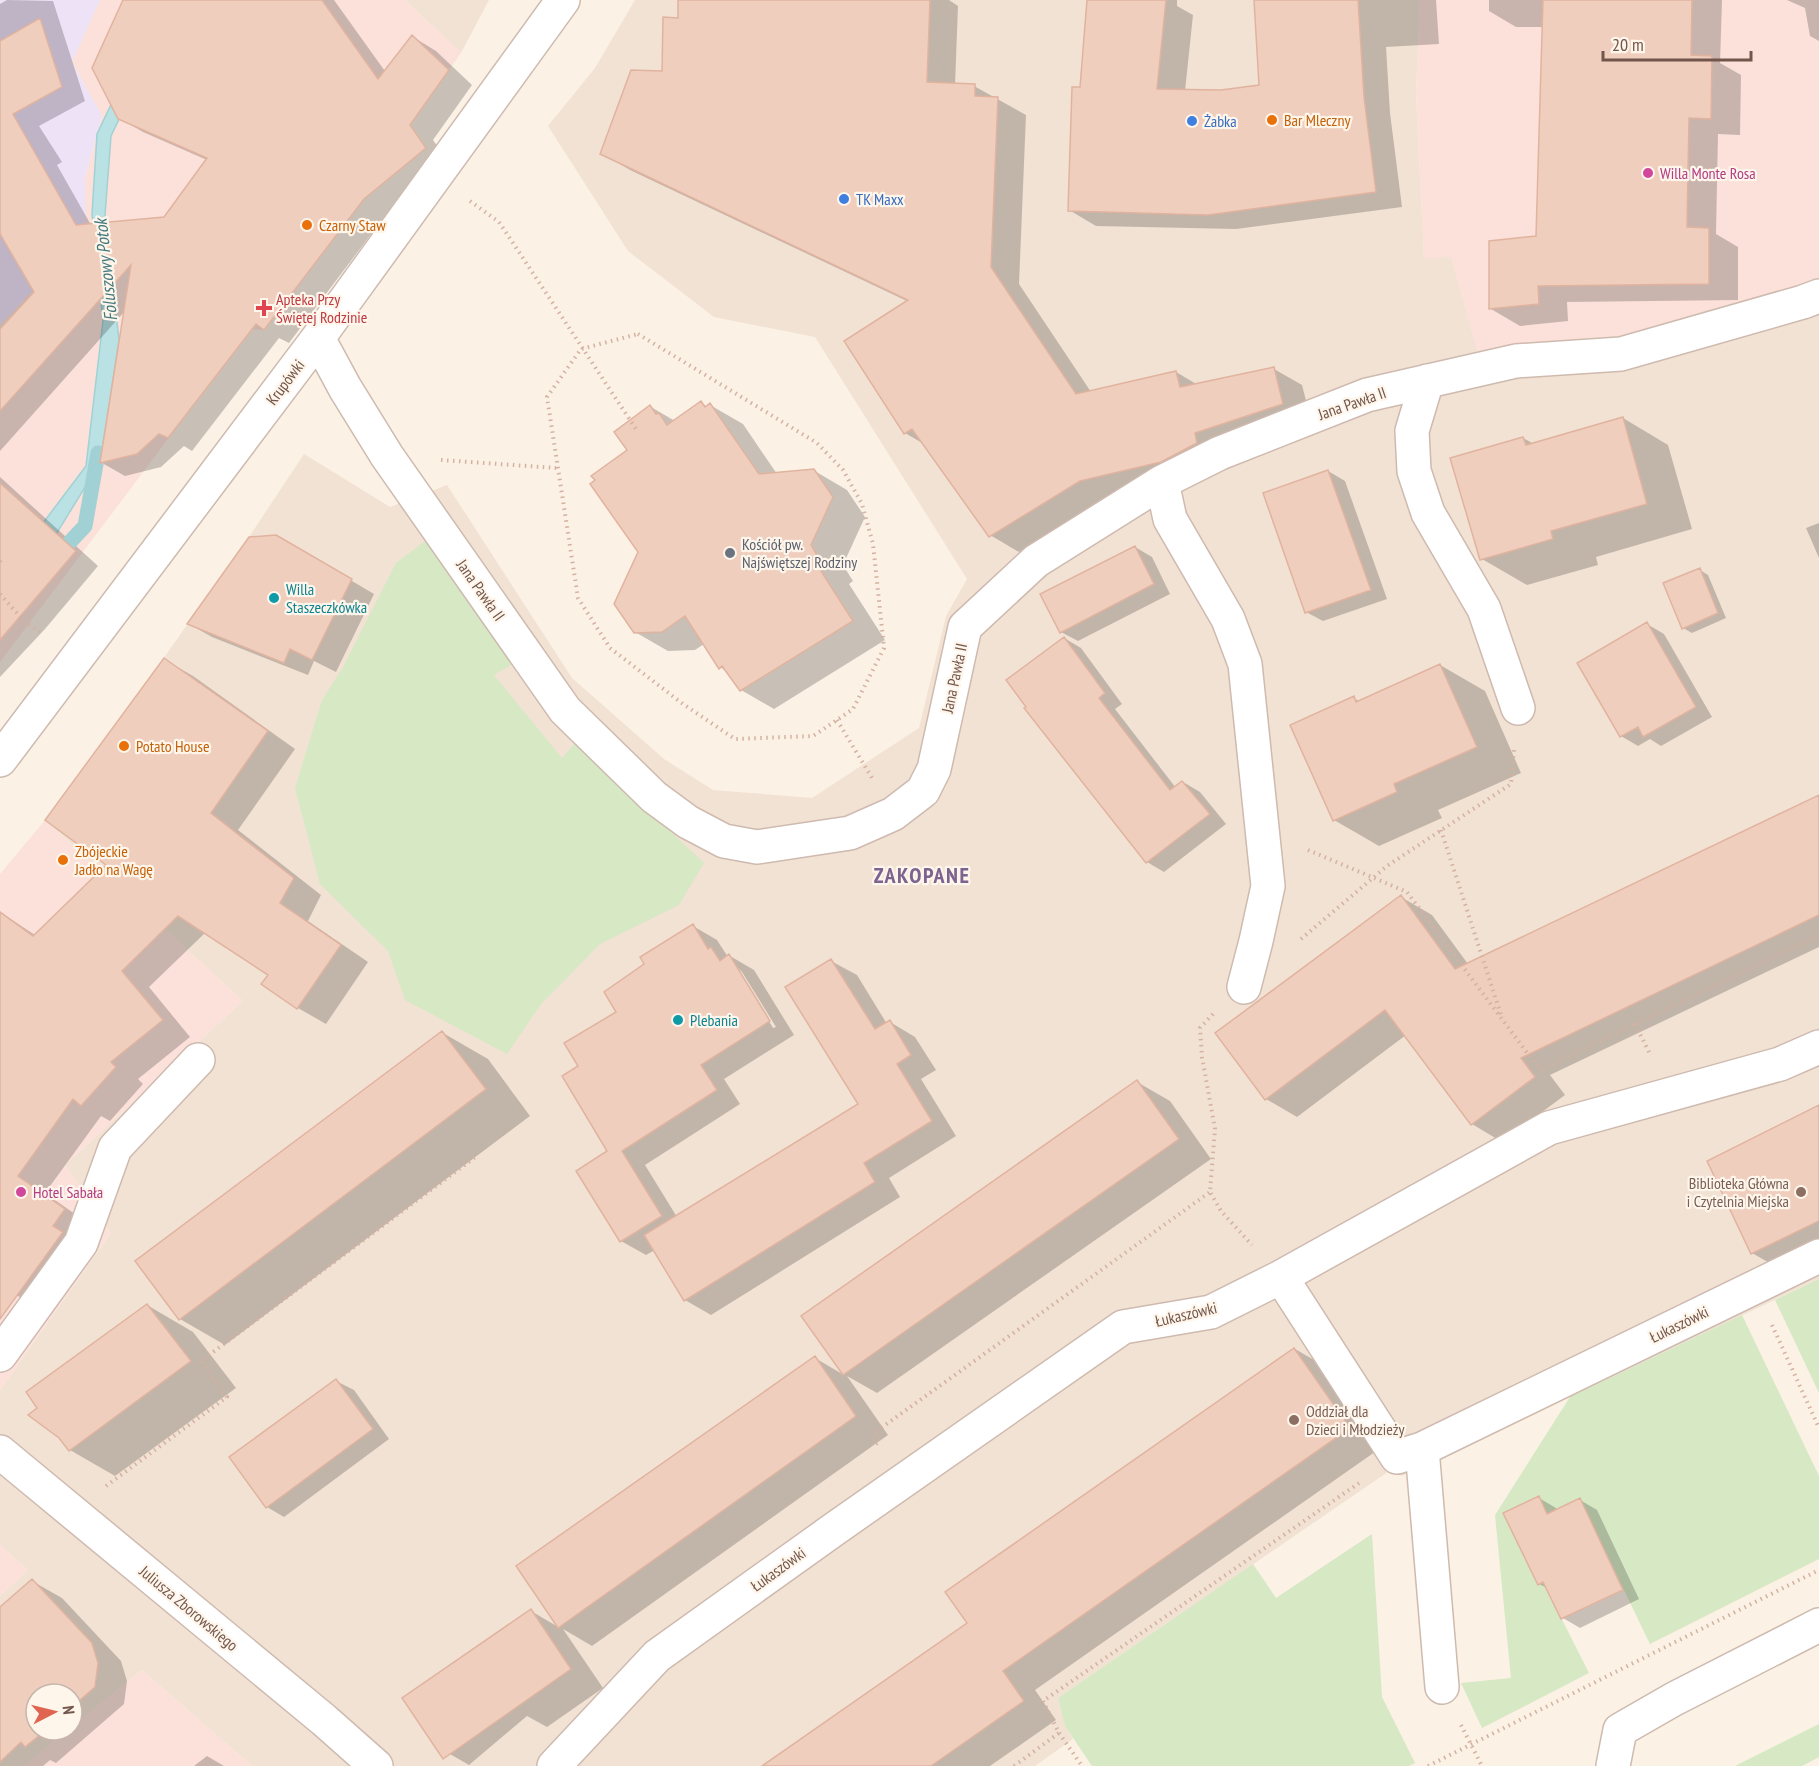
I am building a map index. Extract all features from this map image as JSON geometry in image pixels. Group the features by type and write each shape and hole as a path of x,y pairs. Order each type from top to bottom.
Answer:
{"street":[{"name":"Krupówki","path":"0,760 318,338 563,0"},
{"name":"Jana Pawła II","path":"318,338 345,388 387,456 565,710 654,797 688,822 724,841 757,847 850,833 893,814 923,791 934,769 965,627 1036,561 1162,482 1220,453 1367,395 1516,361 1621,354 1819,296"},
{"path":"1427,381 1412,431 1414,471 1428,513 1484,609 1518,708"},
{"path":"1162,482 1170,519 1228,619 1245,664 1268,886 1244,987"},
{"name":"Łukaszówki","path":"554,1766 657,1656 832,1530 1123,1327 1211,1312 1281,1277 1549,1128 1780,1064 1819,1047"},
{"path":"0,1355 81,1243 115,1148 198,1060"},
{"name":"Łukaszówki","path":"1410,1453 1819,1256"},
{"path":"1281,1277 1410,1453 1442,1688"},
{"name":"Juliusza Zborowskiego","path":"0,1452 324,1720 376,1766"},
{"path":"1613,1766 1620,1730 1674,1699 1819,1625"}],"path":[{"path":"499,222 636,429"},
{"path":"638,334 817,443 843,470 862,504 873,544 884,648 853,708 813,736 735,739 683,704 610,648 578,598 547,397 581,349 638,334"},
{"path":"387,456 557,468"},
{"path":"0,594 25,622"},
{"path":"1295,943 1372,878 1511,784 1518,708"},
{"path":"837,720 866,769"},
{"path":"1441,830 1503,1022"},
{"path":"1263,831 1407,892 1539,1070 1819,935"},
{"path":"1200,1028 1202,1057 1215,1128 1210,1192 1221,1211 1281,1277"},
{"path":"99,1492 227,1397 201,1361 478,1155"},
{"path":"1755,1287 1819,1428"},
{"path":"1082,1766 1059,1733 1043,1701 1410,1453"},
{"path":"1428,1766 1819,1570"},
{"path":"1014,1766 1059,1733"},
{"path":"1471,1745 1482,1766"}],"shaded area":[{"path":"0,0 100,0 72,62 102,116 85,178 86,235 0,325"},
{"path":"100,0 405,0 461,53 410,125 426,148 364,199 264,330 251,329 0,662 0,325 85,235 85,178 102,116 72,62"},
{"path":"405,0 489,0 461,53"},
{"path":"635,0 1420,0 1416,94 1424,258 1451,256 1478,353 1748,307 1819,277 1819,1279 1402,1476 1395,1467 1058,1698 1065,1725 1073,1739 1035,1766 252,1766 142,1670 84,1717 84,1682 24,1682 24,1742 53,1742 24,1766 0,1766 0,1596 28,1570 0,1545 0,1390 111,1233 65,1165 243,1001 45,820 163,659 304,454 390,507 447,485 572,678 664,759 713,790 812,798 919,728 946,616 967,579 815,337 714,317 628,251 548,126 595,68"},
{"path":"1420,0 1819,0 1819,277 1748,307 1638,333 1478,354 1451,257 1424,259 1416,94"},
{"path":"45,820 243,1001 65,1165 111,1233 0,1390 0,874"},
{"path":"0,1545 28,1570 0,1596"},
{"path":"142,1670 252,1766 24,1766 53,1742 84,1742 84,1717"}],"green space":[{"path":"425,541 514,663 494,675 562,758 576,742 704,863 679,905 600,944 541,1004 507,1054 405,1000 388,951 320,884 295,788 322,700 343,667 396,563"},
{"path":"1819,1279 1819,1393 1775,1300"},
{"path":"1742,1315 1819,1476 1819,1559 1650,1644 1580,1499 1547,1514 1539,1497 1504,1514 1538,1584 1543,1582 1589,1673 1482,1728 1461,1683 1511,1678 1495,1515 1570,1397"},
{"path":"1372,1534 1382,1697 1415,1763 1409,1766 1092,1766 1065,1726 1058,1698 1253,1564 1276,1598"},
{"path":"1819,1724 1819,1757 1802,1766 1735,1766"}],"water":[{"path":"154,15 168,17 111,136 105,215 119,340 100,463 0,625 0,580 86,466 103,321 92,214 97,134"}],"building":[{"path":"123,0 322,0 378,79 412,35 449,70 410,125 426,148 364,199 264,330 256,324 168,438 159,434 137,454 100,463 131,265 0,411 0,329 34,292 0,234 0,41 40,18 62,87 13,114 76,225 164,217 207,158 118,119 92,68"},
{"path":"678,0 930,0 927,82 975,84 975,96 998,97 991,267 1076,394 1176,371 1180,387 1274,367 1283,404 1195,433 1197,443 1161,462 1080,481 989,537 912,429 904,434 844,341 908,300 600,154 631,70 662,71 663,17 678,18"},
{"path":"1087,0 1166,0 1157,89 1221,90 1259,85 1254,0 1358,0 1364,97 1376,192 1208,215 1068,211 1072,87 1080,87"},
{"path":"1543,0 1692,0 1691,55 1712,56 1711,119 1689,118 1687,227 1709,228 1709,284 1538,286 1539,304 1489,309 1489,241 1536,236"},
{"name":"Kościół pw. Najświętszej Rodziny","path":"701,401 705,407 710,403 759,474 814,469 833,497 811,545 821,562 817,565 853,621 740,691 722,666 719,669 685,616 662,632 634,633 614,604 638,552 590,484 595,480 591,476 627,450 614,432 650,405 667,425"},
{"path":"1623,417 1647,504 1551,531 1553,539 1480,560 1450,458 1523,437 1526,445"},
{"path":"1328,470 1371,590 1305,613 1263,493"},
{"path":"0,483 76,551 0,640"},
{"name":"Willa Staszeczkówka","path":"276,535 352,579 312,660 290,649 284,663 187,624 249,537"},
{"path":"1135,546 1154,584 1060,633 1040,594"},
{"path":"1700,568 1718,613 1682,629 1663,583"},
{"path":"1647,622 1696,707 1643,737 1638,727 1620,737 1577,663"},
{"path":"1064,637 1105,693 1099,698 1170,790 1182,781 1210,814 1146,863 1024,708 1026,707 1006,680"},
{"path":"164,658 268,731 211,813 294,878 280,903 341,945 297,1009 261,984 268,975 178,916 122,971 163,1020 111,1062 116,1067 81,1106 73,1099 18,1176 65,1209 53,1226 63,1232 0,1319 0,912 33,936 106,865 45,820"},
{"path":"1440,664 1477,747 1394,784 1397,792 1333,821 1290,725 1354,696 1356,702"},
{"path":"1819,795 1819,915 1521,1058 1535,1077 1471,1125 1385,1010 1265,1100 1215,1033 1401,895 1455,969"},
{"name":"Plebania","path":"693,924 708,949 711,947 720,961 729,954 770,1021 701,1065 717,1090 622,1151 662,1216 620,1242 576,1171 607,1151 562,1076 578,1066 564,1043 616,1012 604,992 644,964 640,957"},
{"path":"831,959 875,1029 890,1020 911,1055 897,1064 932,1121 864,1163 875,1182 684,1301 644,1235 858,1104 785,987"},
{"path":"442,1031 486,1089 179,1320 135,1261"},
{"path":"1137,1080 1179,1139 843,1375 801,1316"},
{"path":"1819,1105 1819,1221 1751,1254 1707,1161"},
{"path":"147,1304 191,1361 69,1451 59,1438 28,1415 37,1408 26,1392"},
{"path":"1294,1348 1350,1428 1003,1671 1024,1701 931,1766 762,1766 967,1623 945,1592"},
{"path":"815,1356 856,1416 558,1628 516,1566"},
{"path":"336,1379 373,1429 266,1508 229,1457"},
{"path":"1539,1496 1547,1514 1580,1498 1623,1590 1561,1619 1543,1582 1538,1585 1503,1513"},
{"path":"32,1579 92,1643 98,1663 95,1687 84,1697 84,1682 24,1682 24,1742 31,1742 25,1747 21,1742 0,1762 0,1607"},
{"path":"531,1609 571,1669 443,1759 402,1698"}],"waterway":[{"name":"Foluszowy Potok","path":"68,544 85,526 98,453"}],"place":[{"name":"Bar Mleczny","path":"1272,120"},
{"name":"Żabka","path":"1192,121"},
{"name":"Willa Monte Rosa","path":"1648,173"},
{"name":"TK Maxx","path":"844,199"},
{"name":"Czarny Staw","path":"307,225"},
{"name":"Apteka Przy Świętej Rodzinie","path":"264,308"},
{"name":"Kościół pw. Najświętszej Rodziny","path":"730,553"},
{"name":"Willa Staszeczkówka","path":"274,598"},
{"name":"Potato House","path":"124,746"},
{"name":"Zbójeckie Jadło na Wagę","path":"63,860"},
{"name":"Plebania","path":"678,1020"},
{"name":"Hotel Sabała","path":"21,1192"},
{"name":"Biblioteka Główna i Czytelnia Miejska","path":"1801,1192"},
{"name":"Oddział dla Dzieci i Młodzieży","path":"1294,1420"}],"district":[{"name":"ZAKOPANE","path":"922,875"}]}
